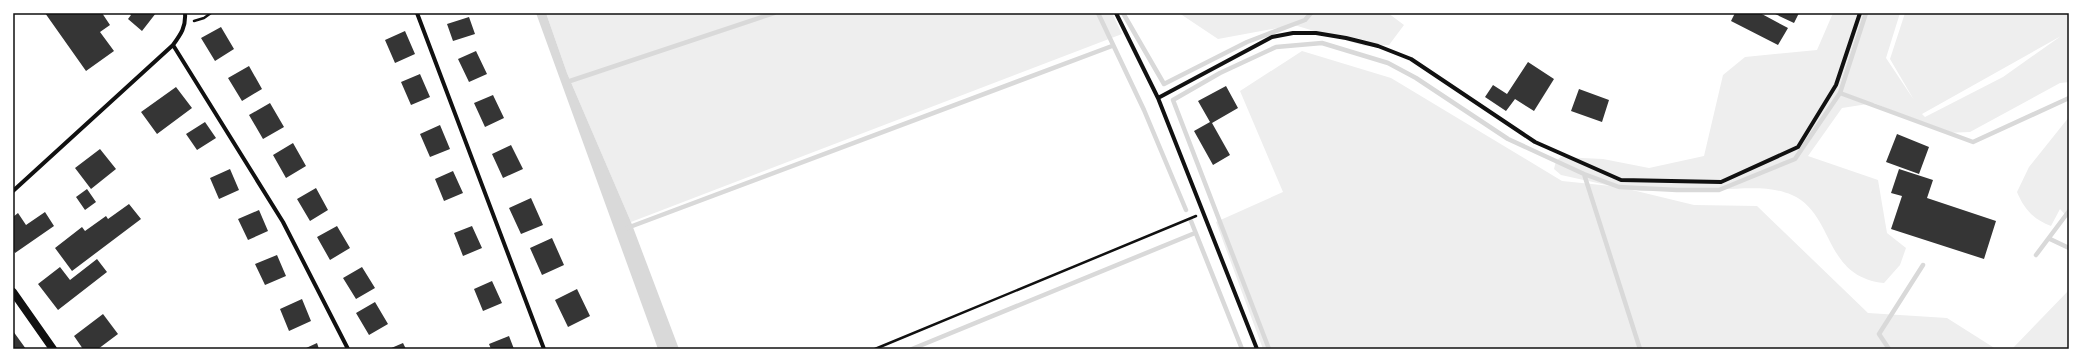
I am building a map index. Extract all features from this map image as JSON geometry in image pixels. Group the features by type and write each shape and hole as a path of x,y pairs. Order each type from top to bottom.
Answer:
{"main road":[{"path":"13,292 53,349"}],"street":[{"path":"13,191 173,44 182,34 186,23 185,13"},
{"path":"417,13 544,349"},
{"path":"1116,13 1158,98 1256,349"},
{"path":"1158,98 1272,37 1293,33 1316,33 1353,39 1411,59 1536,142 1621,180 1721,182 1798,147 1836,85 1860,13"},
{"path":"173,44 283,222 348,349"}],"path":[{"path":"186,23 204,18 211,13"},
{"path":"874,349 1204,213"}],"shaded area":[{"path":"536,13 546,13 567,73 631,222 679,349 658,349"},
{"path":"546,13 1112,13 1122,34 631,222 567,73"},
{"path":"1179,13 1388,13 1404,25 1389,45 1365,46 1294,25 1218,39"},
{"path":"1833,13 1900,13 1886,58 1914,100 1890,59 1905,13 2069,13 2069,82 2060,83 1970,132 1946,133 1874,103 1842,108 1808,156 1878,180 1887,233 1906,248 1900,265 1884,283 1864,278 1850,269 1839,258 1816,216 1806,204 1784,192 1757,188 1641,191 1628,189 1694,205 1757,206 1868,313 1947,318 1996,349 1263,349 1216,222 1283,192 1240,91 1302,51 1391,78 1562,181 1611,186 1561,175 1554,169 1556,161 1561,157 1603,159 1649,168 1704,156 1723,75 1745,57 1817,50","holes":["2061,36 2003,77 1925,117 1922,114"]},
{"path":"2069,117 2069,219 2060,209 2051,226 2040,221 2026,209 2017,192 2029,167"},
{"path":"2069,290 2069,349 2012,349"}],"building":[{"path":"45,13 102,13 110,25 100,32 114,51 86,71"},
{"path":"129,13 156,13 142,31 128,19 131,15"},
{"path":"1735,13 1760,13 1788,28 1778,45 1731,21"},
{"path":"1773,13 1799,13 1794,23"},
{"path":"469,17 475,34 453,41 447,24"},
{"path":"221,27 234,49 215,61 201,38"},
{"path":"405,31 415,54 395,63 385,40"},
{"path":"476,51 487,74 469,82 458,59"},
{"path":"1528,62 1554,79 1534,111 1515,99 1506,111 1485,97 1493,85 1507,94"},
{"path":"249,66 262,89 242,101 228,78"},
{"path":"420,74 430,97 411,105 401,82"},
{"path":"1226,86 1238,108 1212,123 1230,155 1213,165 1194,131 1210,122 1198,101"},
{"path":"176,87 192,108 157,134 141,112"},
{"path":"1579,89 1609,100 1602,122 1571,111"},
{"path":"493,95 504,118 485,127 474,103"},
{"path":"270,103 284,127 263,139 249,115"},
{"path":"205,122 216,138 197,150 186,134"},
{"path":"440,125 450,149 430,157 420,134"},
{"path":"1897,134 1929,147 1919,174 1886,162"},
{"path":"293,143 306,166 286,178 273,155"},
{"path":"511,145 523,169 503,178 492,154"},
{"path":"100,149 116,169 91,189 75,168"},
{"path":"230,169 239,190 219,199 210,178"},
{"path":"1899,169 1933,180 1927,198 1996,221 1984,259 1891,229 1902,196 1891,193"},
{"path":"453,171 463,193 444,201 435,179"},
{"path":"316,188 328,210 310,221 297,199"},
{"path":"87,189 96,202 85,210 76,197"},
{"path":"531,198 543,225 521,234 509,208"},
{"path":"129,204 141,219 72,271 55,248 82,227 85,231 106,216 108,219"},
{"path":"259,210 268,231 248,240 238,219"},
{"path":"45,212 54,226 15,253 13,249 13,217 18,213 26,225"},
{"path":"337,226 350,248 330,260 317,237"},
{"path":"472,226 482,248 463,256 454,233"},
{"path":"552,238 564,265 542,275 530,248"},
{"path":"277,255 286,276 265,285 255,264"},
{"path":"97,259 107,272 58,310 38,284 60,267 70,280"},
{"path":"362,267 375,288 356,299 343,278"},
{"path":"492,281 502,303 483,311 474,289"},
{"path":"577,289 590,316 568,327 555,300"},
{"path":"302,299 311,321 289,331 280,309"},
{"path":"375,302 388,324 369,335 356,313"},
{"path":"103,314 118,334 98,349 83,349 74,336"},
{"path":"13,331 26,349 13,349"},
{"path":"509,336 514,349 491,349 489,344"},
{"path":"317,343 319,349 304,349"},
{"path":"403,343 406,349 389,349"}],"waterway":[{"path":"567,82 774,13"},
{"path":"1098,13 1144,110 1186,210"},
{"path":"1123,13 1164,84 1247,42 1305,20 1311,13"},
{"path":"1269,349 1173,100 1220,73 1276,47 1322,43 1388,63 1416,78 1508,139 1584,174 1619,187 1677,190 1719,190 1795,159 1840,93 1866,13"},
{"path":"627,228 1112,46"},
{"path":"1840,93 1973,142 2069,98"},
{"path":"1584,174 1640,349"},
{"path":"2036,255 2069,211"},
{"path":"1191,221 1242,349"},
{"path":"912,349 1195,233"},
{"path":"2050,239 2069,248"},
{"path":"1889,349 1879,334 1923,265"}]}
